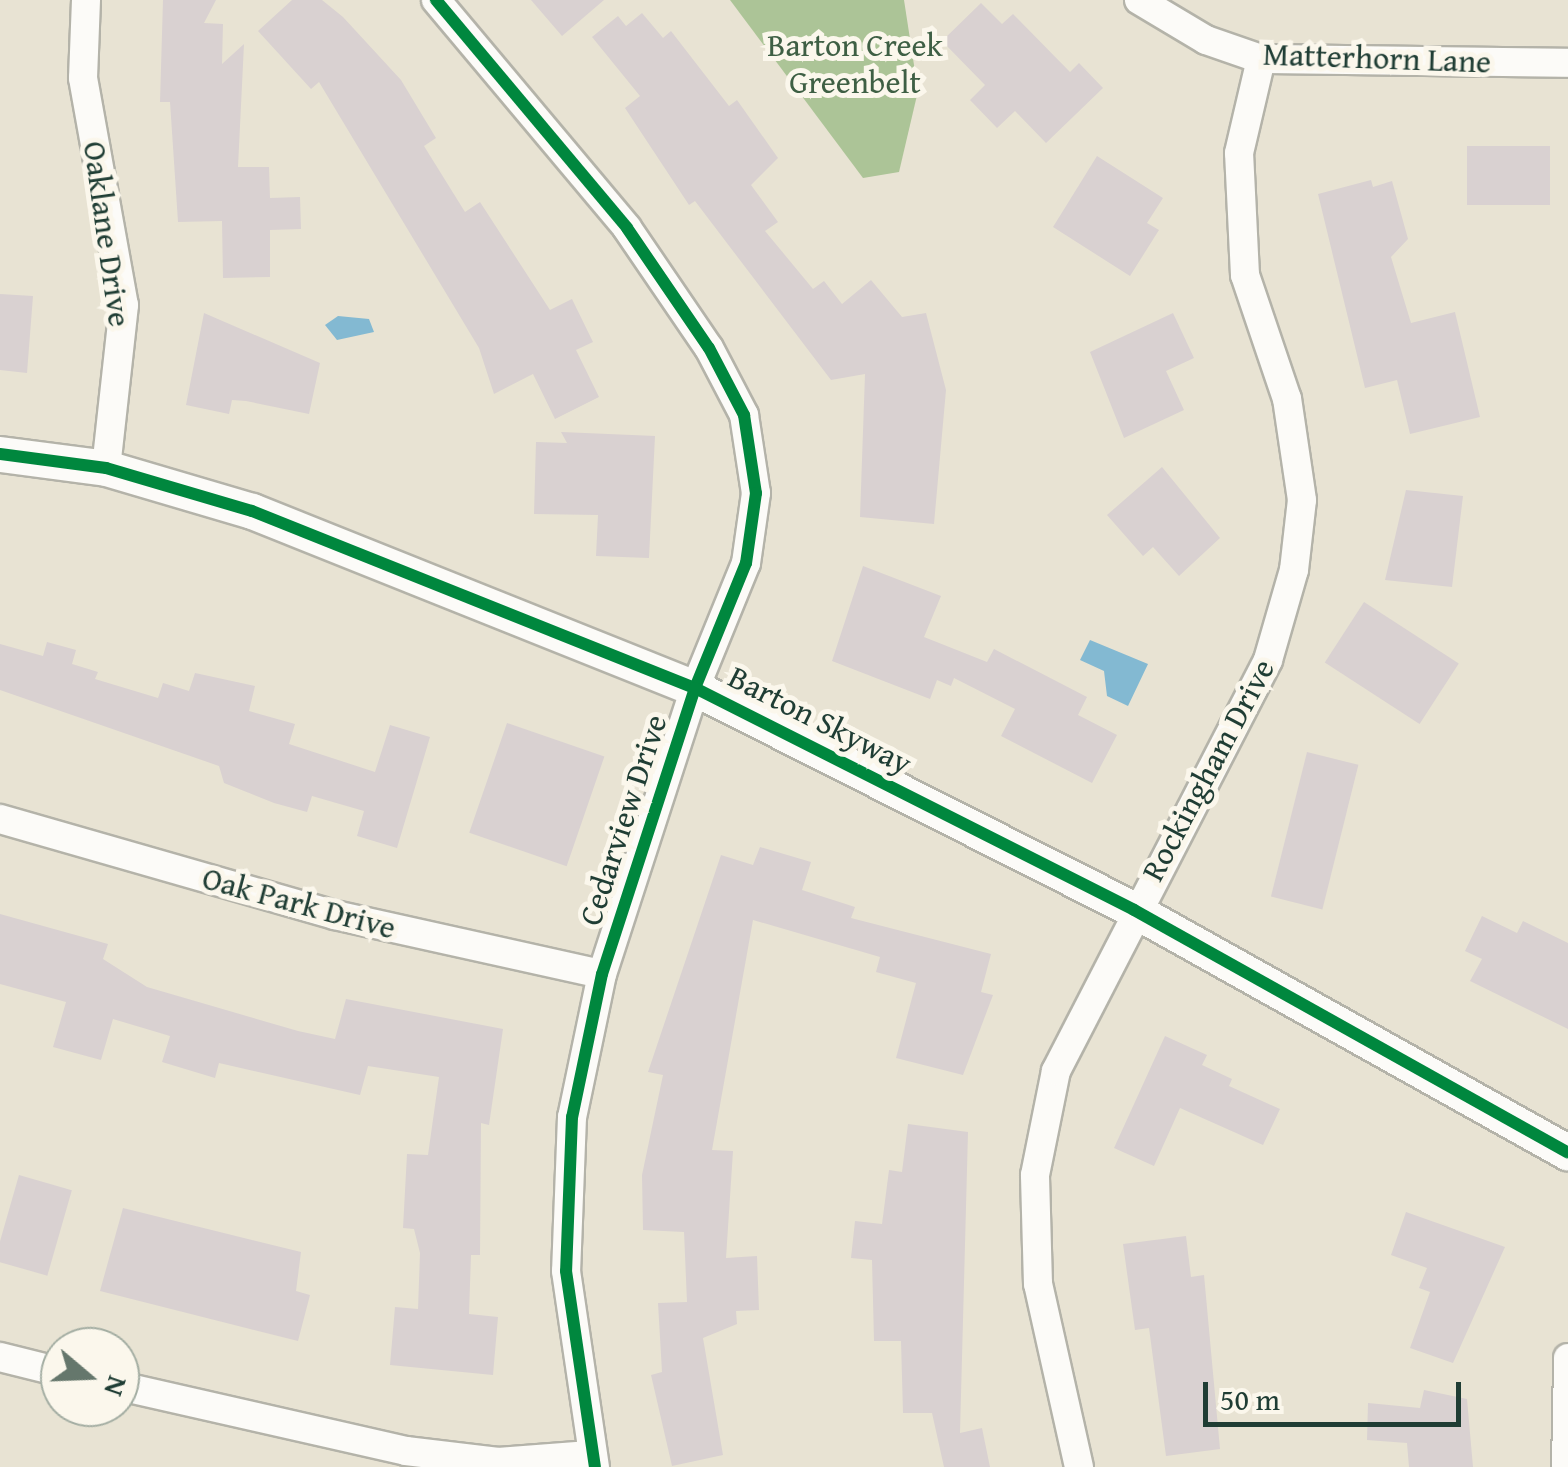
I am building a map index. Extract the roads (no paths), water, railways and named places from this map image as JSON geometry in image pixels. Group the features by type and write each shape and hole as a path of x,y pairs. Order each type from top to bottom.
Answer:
{"street":[{"name":"Oaklane Drive","path":"86,0 83,78 124,305 106,468"},
{"name":"Cedarview Drive","path":"436,0 628,228 744,415 756,492 746,563 694,688 602,974 572,1118 566,1271 592,1461"},
{"name":"Matterhorn Lane","path":"1139,0 1206,40 1261,60 1568,63"},
{"name":"Rockingham Drive","path":"1079,1467 1038,1284 1035,1176 1056,1072 1134,910 1268,660 1294,570 1302,500 1287,398 1245,275 1239,154 1261,60"},
{"name":"Barton Skyway","path":"0,454 106,468 252,511 694,688 1134,910 1568,1153"},
{"name":"Oak Park Drive","path":"0,819 335,915 602,974"},
{"path":"0,1357 40,1367"},
{"path":"1566,1467 1568,1358"},
{"path":"140,1391 406,1451 498,1462 592,1461"}],"water":[{"path":"338,316 369,319 374,332 337,340 325,325"},
{"path":"1090,640 1148,664 1128,706 1107,696 1104,671 1080,660"}],"park label":[{"name":"Barton Creek Greenbelt","path":"855,64"}]}
